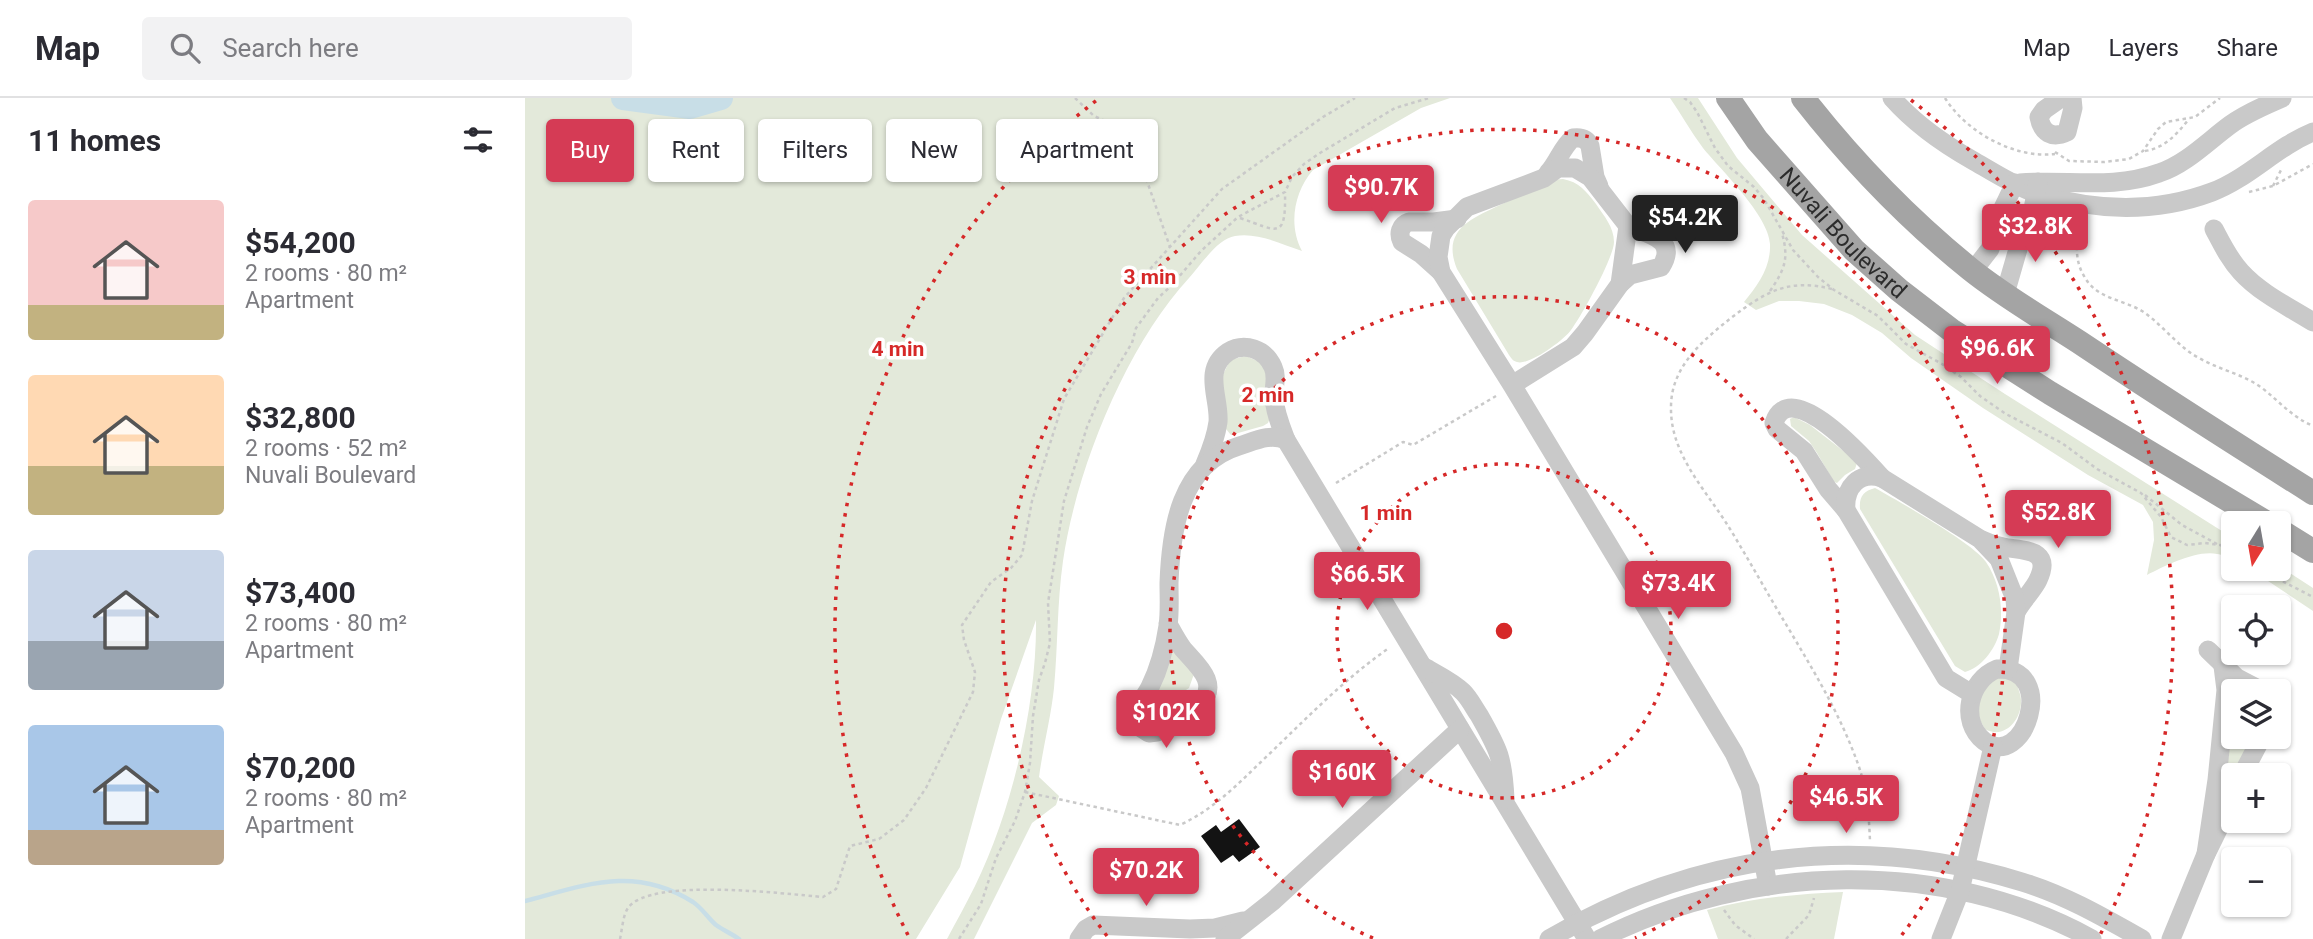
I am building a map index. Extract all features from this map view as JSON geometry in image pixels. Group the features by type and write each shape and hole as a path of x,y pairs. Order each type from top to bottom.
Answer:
{"main road":[{"name":"Nuvali Boulevard","path":"1728,98 1757,139 1854,250 1899,290 1951,330 1995,358 2247,511"},
{"path":"1804,98 1839,143 1878,186 1927,233 1973,271 2313,493"},
{"path":"2291,537 2313,551"}],"street":[{"path":"1892,98 1905,113 1941,142 2015,183 2095,207 2159,206 2183,201 2235,183 2283,149 2313,132"},
{"path":"2061,98 2039,117 2045,132 2052,135 2067,132 2073,108 2072,98"},
{"path":"2037,188 2116,184 2161,173 2185,160 2255,109 2282,98"},
{"path":"1544,178 1555,166 1565,145 1573,138 1584,139 1590,146 1595,177 1601,190"},
{"path":"1441,272 1438,257 1441,236 1445,228 1467,207 1544,178 1558,168 1575,168 1590,177 1627,226 1661,240 1665,246 1661,267 1630,275 1620,284 1573,347 1512,385"},
{"path":"1973,271 1990,249 2003,208 2015,183"},
{"path":"2005,294 2020,243 2031,220 2037,188"},
{"path":"1457,219 1409,222 1401,228 1402,242 1441,272 1734,753 1750,788 1768,886"},
{"path":"1620,284 1627,226"},
{"path":"2214,229 2242,273 2259,288 2313,322"},
{"path":"1168,624 1177,642 1206,675 1208,688 1204,701 1199,705 1157,732 1149,733 1138,726 1134,715 1154,679 1168,624 1172,543 1185,496 1214,444 1218,423 1213,379 1215,370 1223,355 1238,348 1256,350 1269,360 1276,375 1274,399 1286,440 1582,931"},
{"path":"1882,478 1848,442 1807,411 1795,407 1780,410 1774,423 1777,429 1804,451 1828,489 1846,510 1946,678 1972,694"},
{"path":"1205,464 1227,450 1270,436 1286,440"},
{"path":"1846,510 1845,501 1852,485 1872,474 1980,539 2003,547 2032,551 2042,563 2041,573 2016,612"},
{"path":"1980,539 1999,559 2015,599 2016,612 2008,669"},
{"path":"2208,650 2239,679"},
{"path":"1422,666 1453,684 1471,702 1498,748 1504,774 1505,804"},
{"path":"2223,666 2226,690 2225,763"},
{"path":"2008,669 2019,675 2029,690 2031,699 2028,720 2018,738 2010,744 1993,746 1972,726 1972,694 1989,672 2008,669"},
{"path":"1226,939 1273,901 1460,729"},
{"path":"1941,939 1966,869 1993,746"},
{"path":"2206,854 2221,797"},
{"path":"2171,939 2221,823"},
{"path":"1549,939 1582,931 1646,892 1696,875 1765,861 1820,856 1892,857 1966,869 2022,882 2095,912 2142,939"},
{"path":"1600,939 1655,915 1702,899 1768,886 1841,880 1890,882 1960,891 2014,906 2092,939"},
{"path":"1079,939 1086,929 1093,925 1190,929 1215,928 1247,920"}],"path":[{"path":"1075,98 1094,116 1110,123 1121,145 1140,161 1170,247"},
{"path":"620,939 628,908 643,896 698,889 823,897 836,890 851,846 879,839 904,820 926,788 973,692 975,671 964,640 963,625 991,582 1011,568 1022,555 1032,501 1064,399 1125,298 1221,189 1323,117 1355,98"},
{"path":"1238,217 1266,228 1280,228 1286,216 1285,192 1292,177 1304,164 1395,108 1429,98"},
{"path":"1684,98 1697,112 1715,148 1728,166 1759,193 1793,250 1818,277 1834,290 1878,316 1906,344 1942,363 2005,414 2062,443 2109,477 2141,493 2182,525 2220,545"},
{"path":"1945,98 1962,119 2001,144 2024,153 2045,156 2056,154 2069,161 2118,162 2138,156 2158,128 2166,122 2189,119"},
{"path":"2143,151 2160,147 2169,141 2189,119 2220,98"},
{"path":"2054,149 2056,154"},
{"path":"959,939 981,904 996,858 1016,821 1025,792 1033,716 1049,643 1048,603 1064,501 1087,428 1101,394 1116,373 1132,343 1136,328 1147,312 1201,251 1238,217 1285,192"},
{"path":"2085,219 2078,235 2077,251 2084,277 2093,288 2105,297 2138,309 2157,321 2198,358 2262,388 2289,413 2313,426"},
{"path":"1770,291 1782,272 1787,251 1781,229"},
{"path":"1834,290 1816,285 1780,287 1755,300 1709,335 1685,362 1673,384 1671,407 1673,431 1686,464 1730,528 1838,713 1860,770 1871,841"},
{"path":"1336,484 1403,442 1413,445 1496,397"},
{"path":"2141,493 2161,517 2171,537 2187,545 2220,545"},
{"path":"2282,581 2313,597"},
{"path":"1025,792 1180,825 1201,815 1226,796 1358,669 1388,648"},
{"path":"1786,939 1809,915 1814,898"},
{"path":"1724,910 1735,925 1754,939"}],"green space":[{"path":"525,98 1450,98 1421,108 1313,170 1301,188 1295,209 1295,230 1302,251 1260,237 1243,235 1228,238 1216,247 1166,306 1125,373 1107,411 1079,488 1063,561 1054,688 1039,777 1059,796 1056,805 1032,823 974,939 947,939 988,856 1011,791 1027,721 1036,620 1001,719 960,867 916,939 525,939"},
{"path":"1670,98 1698,98 1737,158 1802,235 1915,335 2221,530 2221,555 2200,554 2147,575 2154,540 2153,522 2143,505 2088,475 1983,408 1911,358 1882,333 1852,315 1824,304 1779,301 1756,310 1744,302 1766,268 1770,252 1768,233 1753,207 1703,148"},
{"path":"1563,179 1582,188 1596,204 1612,231 1613,250 1596,287 1571,330 1538,356 1517,362 1509,355 1457,269 1453,245 1462,228 1479,215 1551,180"},
{"path":"1246,356 1262,363 1268,374 1270,418 1263,426 1231,435 1226,429 1221,379 1230,360"},
{"path":"1794,417 1810,425 1855,460 1855,469 1837,483 1834,482 1809,441 1791,426 1790,419"},
{"path":"1875,488 1966,544 1991,570 2000,597 1999,634 1987,657 1971,670 1965,672 1955,666 1860,509 1863,495"},
{"path":"2291,574 2313,588 2313,611 2291,595 2268,581 2291,581"},
{"path":"1174,648 1194,674 1189,688 1149,714 1141,713"},
{"path":"1998,673 2017,684 2021,707 2011,726 1999,732 1992,732 1985,729 1977,715 1978,692"},
{"path":"2229,749 2247,749 2240,763 2228,763"},
{"path":"1843,892 1834,939 1718,939 1707,910 1775,897"}],"building":[{"path":"1239,819 1260,847 1239,862 1233,855 1221,863 1201,836 1216,825 1221,832"}],"waterway":[{"path":"623,98 690,107 721,98"},
{"path":"525,901 569,889 610,882 650,884 693,902 716,925 739,939"}]}
